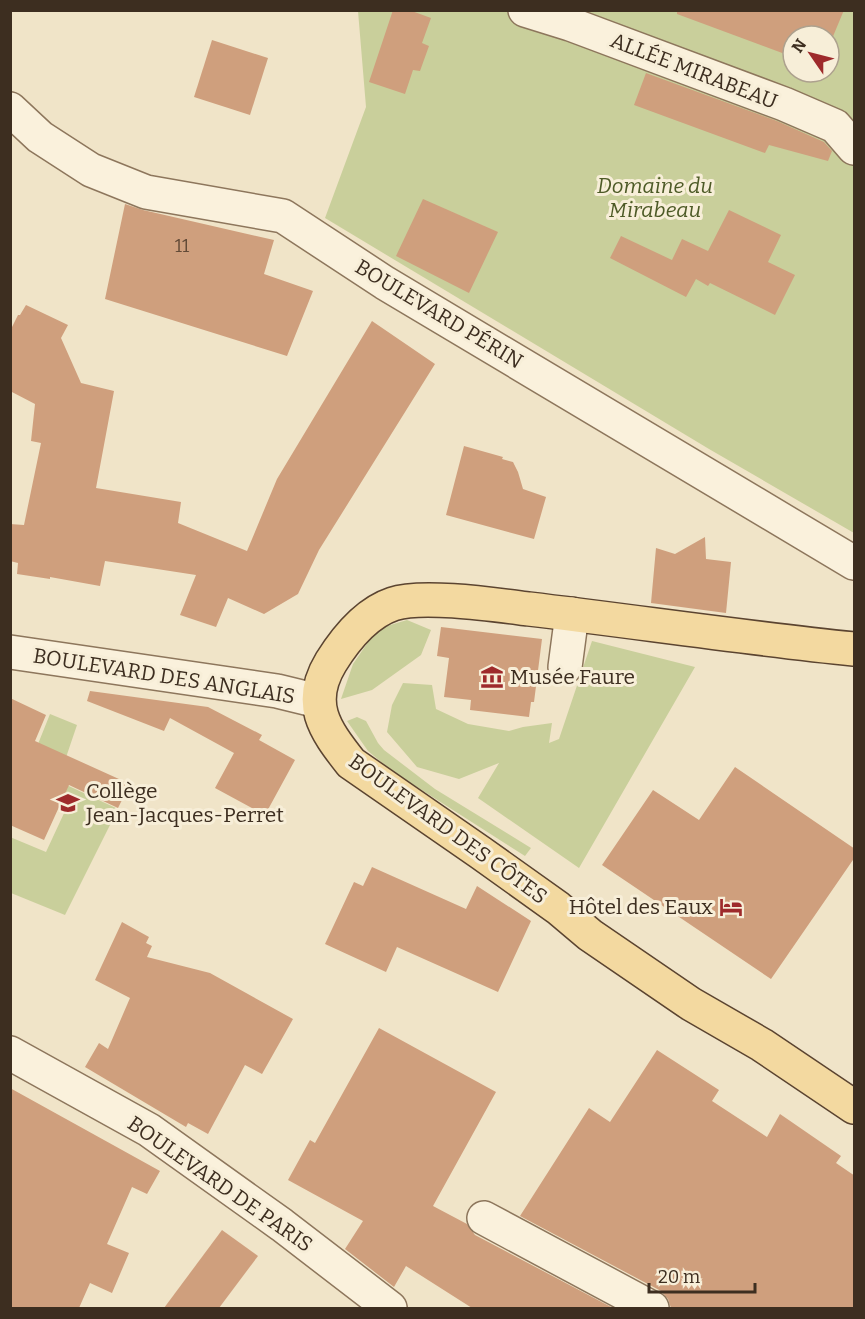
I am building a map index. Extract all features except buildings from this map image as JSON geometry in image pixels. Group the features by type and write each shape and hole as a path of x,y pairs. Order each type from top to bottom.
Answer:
{"main road":[{"path":"318,701 325,672 342,643 367,619 394,604 424,600 572,614 765,640 855,649"},
{"name":"BOULEVARD DES CÔTES","path":"318,701 336,745 351,763 519,880 590,935 691,1004 762,1045 855,1107"}],"street":[{"name":"ALLÉE MIRABEAU","path":"525,10 570,24 794,108 835,126 855,147"},
{"name":"BOULEVARD PÉRIN","path":"10,109 40,137 91,170 146,192 298,214 395,289 855,563"},
{"path":"565,667 572,614"},
{"name":"BOULEVARD DES ANGLAIS","path":"10,652 277,691 318,701"},
{"name":"BOULEVARD DE PARIS","path":"10,1053 149,1130 282,1225 390,1308"},
{"path":"484,1218 652,1308"}],"green space":[{"name":"Domaine du Mirabeau","path":"358,11 854,11 854,533 709,449 325,218 366,107"},
{"path":"407,620 431,630 421,655 372,690 341,699 353,664 377,629"},
{"path":"592,641 695,667 579,868 478,798 499,763 459,779 417,767 387,732 392,705 403,683 432,685 436,709 468,724 509,731 552,723 549,743 559,739"},
{"path":"50,714 77,725 58,781 118,809 65,915 11,893 10,837 46,852 72,796 26,774"},
{"path":"357,717 366,721 384,750 435,789 531,848 525,856 392,771 368,751 347,721"}],"place":[{"name":"Musée Faure","path":"492,677"},
{"name":"Collège Jean-Jacques-Perret","path":"68,803"},
{"name":"Hôtel des Eaux","path":"731,907"}]}
